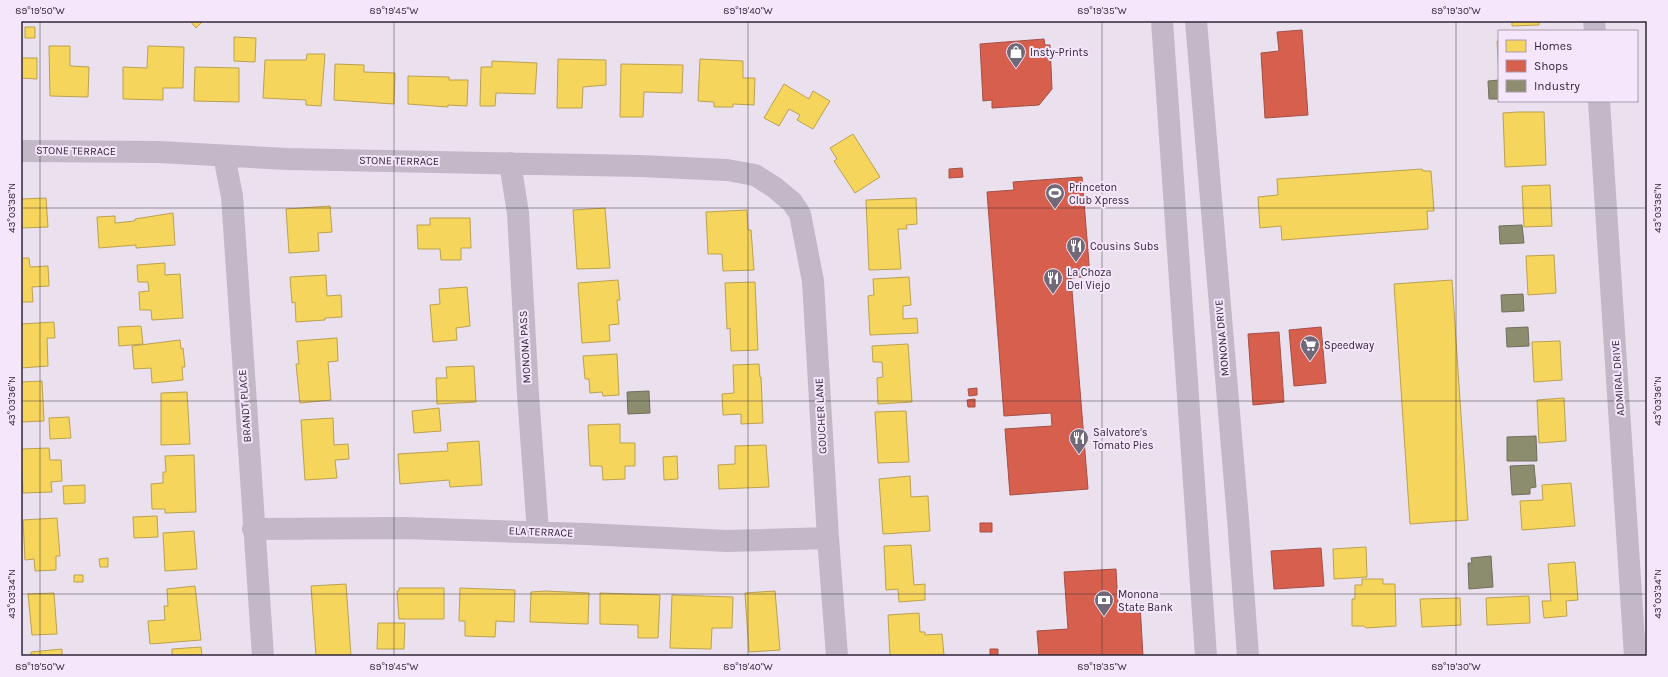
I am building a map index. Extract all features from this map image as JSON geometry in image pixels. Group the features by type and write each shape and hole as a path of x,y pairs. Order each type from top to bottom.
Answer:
{"street":[{"path":"1162,21 1206,656"},
{"name":"MONONA DRIVE","path":"1196,21 1238,519 1248,656"},
{"name":"ADMIRAL DRIVE","path":"1599,102 1628,534 1634,656"},
{"name":"STONE TERRACE","path":"21,151 159,152 224,156 640,166 727,170 755,175 774,187"},
{"name":"BRANDT PLACE","path":"224,156 232,196 263,656"},
{"name":"MONONA PASS","path":"510,163 518,213 538,532"},
{"name":"GOUCHER LANE","path":"774,187 792,202 800,214 813,281 828,538 837,656"},
{"name":"ELA TERRACE","path":"254,530 291,528 403,528 538,532 727,541 828,538"}],"building: Homes":[{"path":"190,21 203,21 196,28"},
{"path":"1512,21 1539,21 1539,25 1512,26"},
{"path":"25,27 35,27 35,38 25,38"},
{"path":"234,37 256,38 255,62 234,61"},
{"path":"49,46 70,46 70,66 89,67 88,97 50,96"},
{"path":"148,46 184,47 183,88 163,88 163,100 123,99 123,67 147,68"},
{"path":"307,54 325,54 321,106 306,105 306,100 263,98 265,60 306,60"},
{"path":"21,58 37,58 37,79 21,78"},
{"path":"558,59 606,60 606,85 583,87 582,108 557,108"},
{"path":"700,59 743,61 743,78 755,78 754,105 733,104 733,107 714,107 714,102 698,101"},
{"path":"492,61 537,63 535,94 496,93 495,106 480,106 481,67 492,67"},
{"path":"335,64 364,65 364,72 395,73 394,104 334,100"},
{"path":"621,64 683,65 682,93 644,92 643,117 620,117"},
{"path":"195,67 239,68 239,102 194,101"},
{"path":"408,76 449,77 449,80 468,80 467,106 448,105 448,107 408,104"},
{"path":"784,84 809,99 813,91 830,101 813,129 797,120 800,115 789,109 779,126 764,118"},
{"path":"1544,112 1546,165 1505,167 1503,113"},
{"path":"853,134 880,177 855,193 834,161 837,159 830,148"},
{"path":"1422,169 1423,171 1431,171 1434,211 1427,211 1428,229 1282,240 1281,226 1260,228 1258,197 1278,195 1277,179"},
{"path":"1550,185 1552,226 1524,227 1522,186"},
{"path":"46,198 48,227 21,228 21,199"},
{"path":"916,198 917,224 906,225 907,229 898,229 901,269 869,270 866,200"},
{"path":"330,206 332,232 318,233 319,251 289,253 286,209"},
{"path":"605,208 610,268 577,269 573,210"},
{"path":"747,210 748,230 751,230 754,270 723,271 722,254 708,254 706,212"},
{"path":"173,213 175,245 136,248 136,245 99,248 97,217 115,216 115,223 135,221 135,219"},
{"path":"430,218 470,218 471,248 461,248 461,260 441,260 440,249 418,249 417,225 430,225"},
{"path":"1554,255 1556,293 1528,295 1526,256"},
{"path":"21,258 29,258 30,267 48,266 49,286 32,287 33,302 21,302"},
{"path":"165,263 165,275 180,274 183,318 152,320 151,310 140,310 139,292 149,291 148,282 138,282 137,265"},
{"path":"326,275 327,296 341,295 342,317 296,322 295,302 292,303 290,277"},
{"path":"909,277 911,305 903,306 903,319 917,318 918,333 870,335 868,296 874,295 873,279"},
{"path":"618,280 620,300 617,300 619,324 609,325 610,341 582,343 578,283"},
{"path":"1452,280 1468,520 1410,524 1394,284"},
{"path":"755,282 758,350 731,351 730,328 727,329 725,283"},
{"path":"467,287 470,326 456,328 457,340 433,342 430,305 440,304 439,289"},
{"path":"54,322 55,338 47,338 48,366 21,368 21,324"},
{"path":"141,326 143,344 119,346 118,327"},
{"path":"337,338 338,361 328,362 331,400 300,403 296,364 299,364 297,341"},
{"path":"180,340 181,349 183,348 185,367 182,367 183,380 152,383 151,368 134,369 132,346"},
{"path":"1560,341 1562,380 1534,382 1532,342"},
{"path":"908,344 912,402 878,404 877,378 883,377 882,362 873,362 872,346"},
{"path":"617,354 619,395 603,396 602,392 590,393 589,379 585,379 583,356"},
{"path":"759,364 763,423 741,424 741,414 723,415 722,394 734,393 733,365"},
{"path":"474,366 476,402 437,404 436,378 447,378 446,367"},
{"path":"42,381 44,421 21,422 21,382"},
{"path":"187,392 190,444 161,445 161,393"},
{"path":"1564,398 1566,441 1539,443 1537,400"},
{"path":"439,408 441,431 414,433 412,411"},
{"path":"906,411 909,462 878,463 875,412"},
{"path":"69,417 71,438 50,439 49,418"},
{"path":"333,418 334,445 348,444 349,459 335,460 337,478 305,480 301,420"},
{"path":"620,424 620,443 635,443 635,466 625,466 625,479 603,480 602,466 590,466 588,425"},
{"path":"479,441 482,485 450,487 449,480 400,484 398,454 448,451 447,443"},
{"path":"766,445 769,487 719,489 718,465 735,464 735,446"},
{"path":"49,448 50,460 61,460 62,481 51,482 52,492 23,493 21,449"},
{"path":"194,455 196,512 165,513 165,509 152,509 151,484 163,483 163,472 166,472 165,456"},
{"path":"677,456 678,479 664,480 663,457"},
{"path":"910,476 911,497 928,496 930,531 883,534 879,479"},
{"path":"1571,483 1575,526 1522,530 1520,501 1543,500 1542,485"},
{"path":"85,485 85,503 64,504 63,486"},
{"path":"157,516 158,537 134,538 133,517"},
{"path":"57,518 60,556 56,556 56,570 35,571 34,559 25,560 23,520"},
{"path":"194,531 197,569 165,571 163,533"},
{"path":"911,545 914,585 925,584 925,600 899,602 898,589 886,590 884,546"},
{"path":"1366,547 1367,577 1334,579 1333,549"},
{"path":"108,558 108,567 100,567 99,559"},
{"path":"1575,562 1578,600 1566,601 1567,616 1544,618 1542,601 1551,601 1548,564"},
{"path":"74,575 83,575 83,582 74,582"},
{"path":"1362,579 1383,579 1383,584 1395,584 1396,626 1366,628 1364,626 1352,626 1352,599 1355,599 1355,585 1362,585"},
{"path":"346,584 351,656 316,656 311,586"},
{"path":"195,586 201,640 150,644 148,621 165,620 164,606 168,606 167,589"},
{"path":"399,588 444,588 444,619 399,619 397,591 399,591"},
{"path":"460,588 515,590 514,622 496,621 495,637 465,636 465,621 459,621"},
{"path":"545,591 589,593 588,624 530,622 531,592"},
{"path":"775,591 780,650 749,652 745,593"},
{"path":"54,593 57,634 32,635 28,594"},
{"path":"600,593 660,595 658,638 638,638 638,625 600,624"},
{"path":"672,595 733,597 732,628 712,628 711,649 670,648"},
{"path":"1529,596 1530,623 1487,625 1486,598"},
{"path":"1460,598 1461,625 1422,627 1420,599"},
{"path":"919,613 920,632 925,632 925,635 942,634 944,655 890,656 888,615"},
{"path":"378,623 405,623 404,649 377,649"},
{"path":"201,647 202,656 172,656 172,649"},
{"path":"62,649 62,656 31,656 31,652"}],"building: Shops":[{"path":"1302,30 1308,115 1265,118 1261,53 1279,51 1277,32"},
{"name":"Insty-Prints","path":"1044,39 1045,45 1050,45 1052,89 1039,105 992,108 992,100 983,101 980,44"},
{"path":"962,168 963,177 949,178 949,169"},
{"path":"1082,177 1090,276 1071,278 1088,489 1010,495 1005,429 1052,426 1051,413 1004,416 987,192 1014,190 1013,182"},
{"path":"1321,327 1326,383 1294,386 1289,330"},
{"path":"1279,332 1284,402 1253,405 1248,334"},
{"path":"977,388 977,395 969,396 968,389"},
{"path":"975,399 975,407 968,407 967,400"},
{"path":"980,523 992,523 992,532 980,532"},
{"path":"1321,548 1324,586 1274,589 1271,551"},
{"name":"Monona State Bank","path":"1116,569 1118,606 1140,604 1143,656 1039,656 1037,631 1068,629 1064,572"},
{"path":"990,649 998,649 998,656 990,656"}],"building: Industry":[{"path":"1498,80 1498,99 1489,99 1488,81"},
{"path":"1522,225 1524,243 1500,244 1499,226"},
{"path":"1523,294 1524,311 1502,312 1501,295"},
{"path":"1528,327 1529,346 1507,347 1506,328"},
{"path":"649,391 650,413 628,414 627,392"},
{"path":"1536,436 1537,461 1507,461 1507,437"},
{"path":"1534,465 1536,487 1530,488 1530,494 1512,495 1510,466"},
{"path":"1491,556 1493,587 1469,589 1468,563 1472,563 1471,558"}],"place":[{"name":"Insty-Prints","path":"1016,69"},
{"name":"Princeton Club Xpress","path":"1055,210"},
{"name":"Cousins Subs","path":"1076,263"},
{"name":"La Choza Del Viejo","path":"1053,295"},
{"name":"Speedway","path":"1310,362"},
{"name":"Salvatore's Tomato Pies","path":"1079,455"},
{"name":"Monona State Bank","path":"1104,617"}]}
